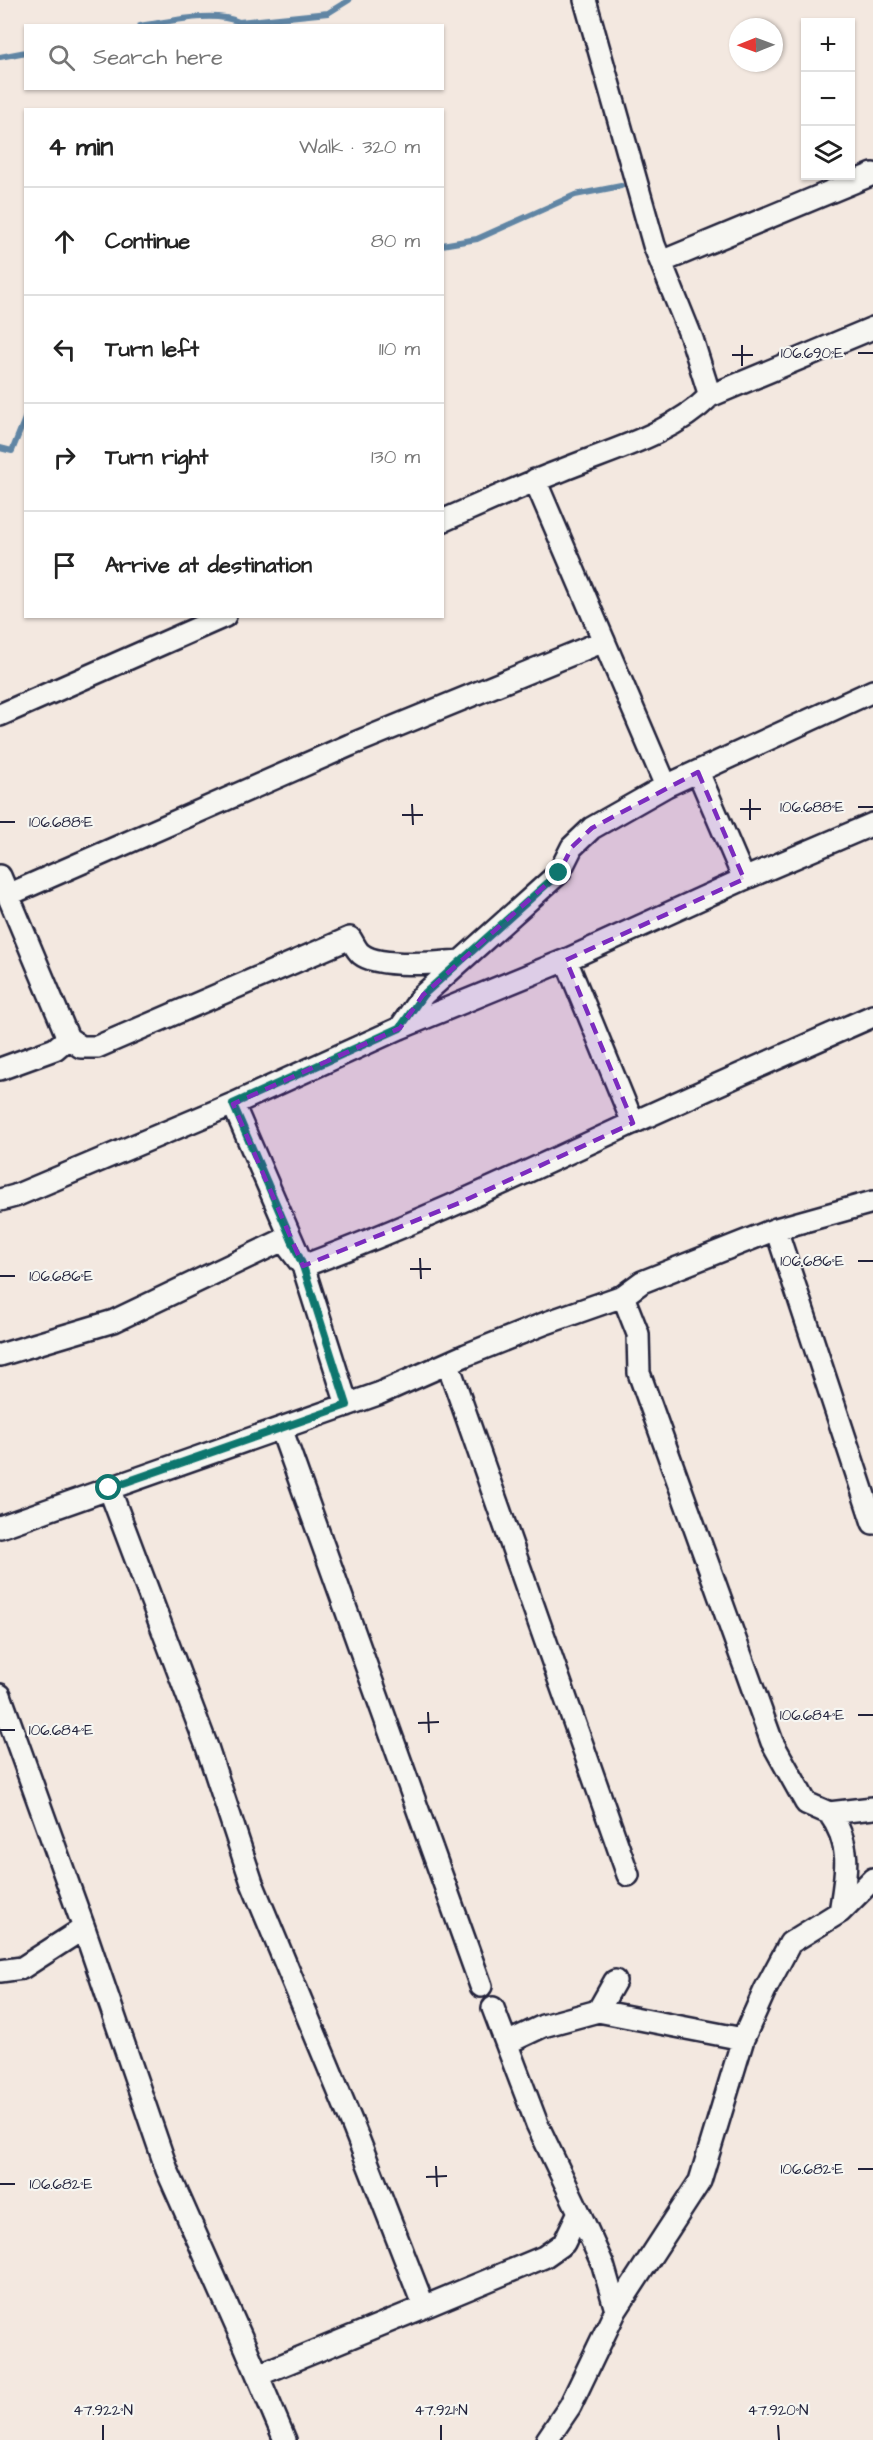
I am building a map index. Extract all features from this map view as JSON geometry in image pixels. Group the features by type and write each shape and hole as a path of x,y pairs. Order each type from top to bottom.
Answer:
{"street":[{"path":"585,0 639,196 661,262 692,339 710,396"},
{"path":"661,262 873,174"},
{"path":"444,520 535,480 662,430 698,408 710,396 873,328"},
{"path":"535,480 666,786"},
{"path":"0,715 220,618"},
{"path":"461,961 384,962 361,954 350,938 97,1047 81,1047 68,1038 4,885 604,641"},
{"path":"400,1028 423,995 559,873 572,847 592,828 666,786 873,691"},
{"path":"698,772 744,879"},
{"path":"0,1200 15,1196 233,1104 400,1028 566,960 744,879 873,824"},
{"path":"566,960 633,1123"},
{"path":"303,1266 459,1203 873,1016"},
{"path":"0,1069 55,1049 68,1038"},
{"path":"233,1104 303,1266 347,1405"},
{"path":"0,1527 347,1405 546,1323 623,1296 642,1282 776,1229 873,1202"},
{"path":"776,1229 873,1523"},
{"path":"0,1355 114,1321 283,1240 303,1266"},
{"path":"623,1296 638,1334 639,1372 772,1742 806,1803 830,1813 873,1808"},
{"path":"448,1364 628,1875"},
{"path":"281,1428 481,1986"},
{"path":"109,1488 207,1747 252,1883 354,2127 424,2307"},
{"path":"0,1695 84,1928 167,2170 285,2440"},
{"path":"830,1813 846,1845 846,1876 840,1912"},
{"path":"547,2440 570,2406 616,2310 700,2181 743,2039 790,1943 840,1912 873,1879"},
{"path":"0,1971 22,1968 84,1928"},
{"path":"598,2011 615,1981"},
{"path":"494,2008 537,2124 603,2265 616,2310"},
{"path":"507,2043 543,2026 598,2011 743,2039"},
{"path":"258,2375 544,2257 564,2242 579,2212"}],"highlighted area":[{"path":"698,772 744,879 566,960 633,1123 459,1203 303,1266 233,1104 400,1028 423,995 559,873 572,847 592,828"}],"waterway":[{"path":"152,24 203,17 239,22 328,13 349,0"},
{"path":"0,57 24,52"},
{"path":"444,245 477,239 575,195 621,186"},
{"path":"0,448 12,451 24,421"}],"route":[{"path":"109,1488 347,1405 303,1266 233,1104 400,1028 423,995 559,873"}]}
